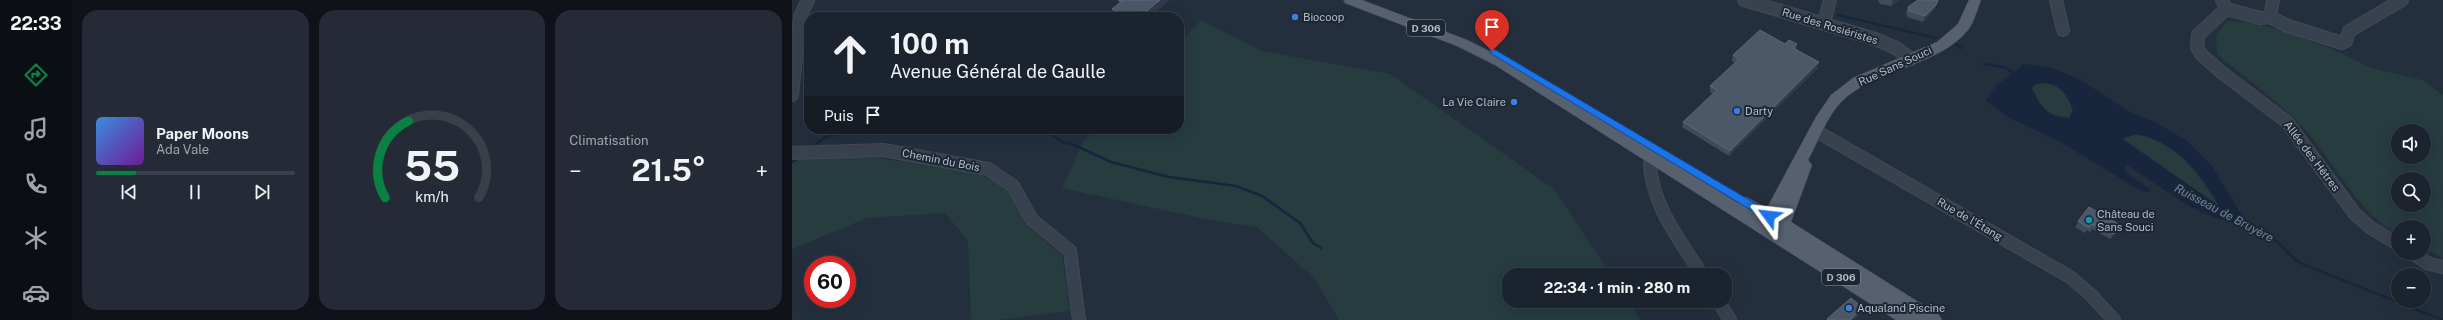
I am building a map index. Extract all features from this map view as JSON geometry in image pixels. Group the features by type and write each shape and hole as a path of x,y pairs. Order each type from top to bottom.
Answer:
{"main road":[{"name":"D 306","path":"1350,0 1458,41 1487,55 1774,225 1911,320"},
{"name":"D 306","path":"1373,0 1461,36 1495,52 1657,155"},
{"name":"Rue Sans Souci","path":"1774,225 1777,206 1795,168 1804,156 1828,109 1845,90 1858,82 1942,45 1956,35 1967,20 1975,0"},
{"name":"Rue Sans Souci","path":"1774,225 1787,216 1803,171 1804,156"},
{"path":"1795,195 1794,210 1798,221 1820,247"},
{"name":"D 306","path":"1774,225 1820,247 1933,320"}],"street":[{"path":"792,95 800,17 808,0"},
{"name":"Rue des Rosiéristes","path":"1744,0 1885,42 1911,59"},
{"path":"1824,23 1830,0"},
{"path":"2056,0 2063,30"},
{"path":"2270,16 2273,0"},
{"path":"2224,4 2260,18 2270,16 2288,26 2342,43 2346,41 2349,31 2402,0"},
{"name":"Allée des Hêtres","path":"2224,4 2216,20 2201,29 2196,38 2197,49 2212,65 2264,101 2290,123 2329,180 2366,225 2391,240"},
{"name":"Rue de l'Étang","path":"1816,131 2074,279 2114,320"},
{"name":"Chemin du Bois","path":"797,153 883,150 988,169 1014,186 1032,220 1070,251 1079,320"},
{"path":"1657,155 1650,164 1649,174 1652,186 1661,207 1698,268"},
{"path":"2423,260 2430,264 2443,267"},
{"path":"1722,308 1730,320"}],"green space":[{"path":"1201,20 1261,51 1390,74 1554,189 1606,268 1502,268 1502,308 1632,308 1640,320 1339,320 1314,278 1257,227 1209,220 1062,188 1085,138 1093,134 1184,134 1184,38"},
{"path":"2228,21 2253,23 2277,29 2334,50 2371,68 2422,80 2443,95 2443,258 2431,252 2431,220 2391,220 2391,230 2384,225 2360,202 2320,147 2299,123 2277,102 2217,54 2216,35"},
{"path":"2041,83 2053,85 2062,90 2073,110 2069,118 2054,115 2045,110 2032,89 2034,85"},
{"path":"2136,134 2151,138 2164,144 2175,152 2194,171 2219,206 2122,138"},
{"path":"806,157 879,158 980,174 1007,189 1026,225 1062,255 1070,311 999,320 971,320 968,241 945,213 867,218 792,249 792,163"}],"water":[{"path":"2024,64 2051,68 2081,80 2128,111 2153,121 2186,140 2212,166 2249,227 2216,218 2189,206 2127,165 2124,169 2130,176 2150,189 2148,192 2141,191 2062,143 2010,118 1986,101 1998,85","holes":["2047,83 2062,90 2073,110 2069,118 2061,117 2045,110 2038,101 2032,89 2034,85","2136,134 2150,138 2175,151 2195,170 2212,193 2219,206 2122,139"]}],"building":[{"path":"1118,0 1160,0 1147,11 1145,10 1142,12 1120,12 1112,9 1122,1"},
{"path":"1918,0 1938,0 1936,5 1925,16 1909,11 1908,7"},
{"name":"Darty","path":"1760,30 1785,44 1789,40 1797,44 1793,48 1819,62 1730,151 1683,122 1717,90 1710,86 1739,59 1733,55"},
{"path":"2089,207 2120,225 2114,234 2096,224 2094,226 2091,224 2089,228 2078,221"},
{"name":"Aqualand Piscine","path":"1851,298 1863,308 1850,320 1827,319"}],"waterway":[{"path":"1838,15 1936,38"},
{"path":"1955,44 1961,48"},
{"name":"Ruisseau de Bruyère","path":"1985,64 2004,67 2016,75"},
{"path":"811,148 824,138 837,134"},
{"path":"1051,134 1062,142 1072,144 1111,162 1169,177 1236,186 1262,196 1300,223 1313,243 1321,248"},
{"path":"792,162 800,157"},
{"name":"Ruisseau de Bruyère","path":"2247,226 2276,241 2296,260 2305,265 2443,320"}],"place":[{"name":"Biocoop","path":"1295,17"},
{"name":"La Vie Claire","path":"1514,102"},
{"name":"Darty","path":"1737,111"},
{"name":"Château de Sans Souci","path":"2089,220"},
{"name":"Aqualand Piscine","path":"1849,308"}],"route":[{"path":"1492,51 1546,82 1637,139 1660,151 1769,216"}]}
